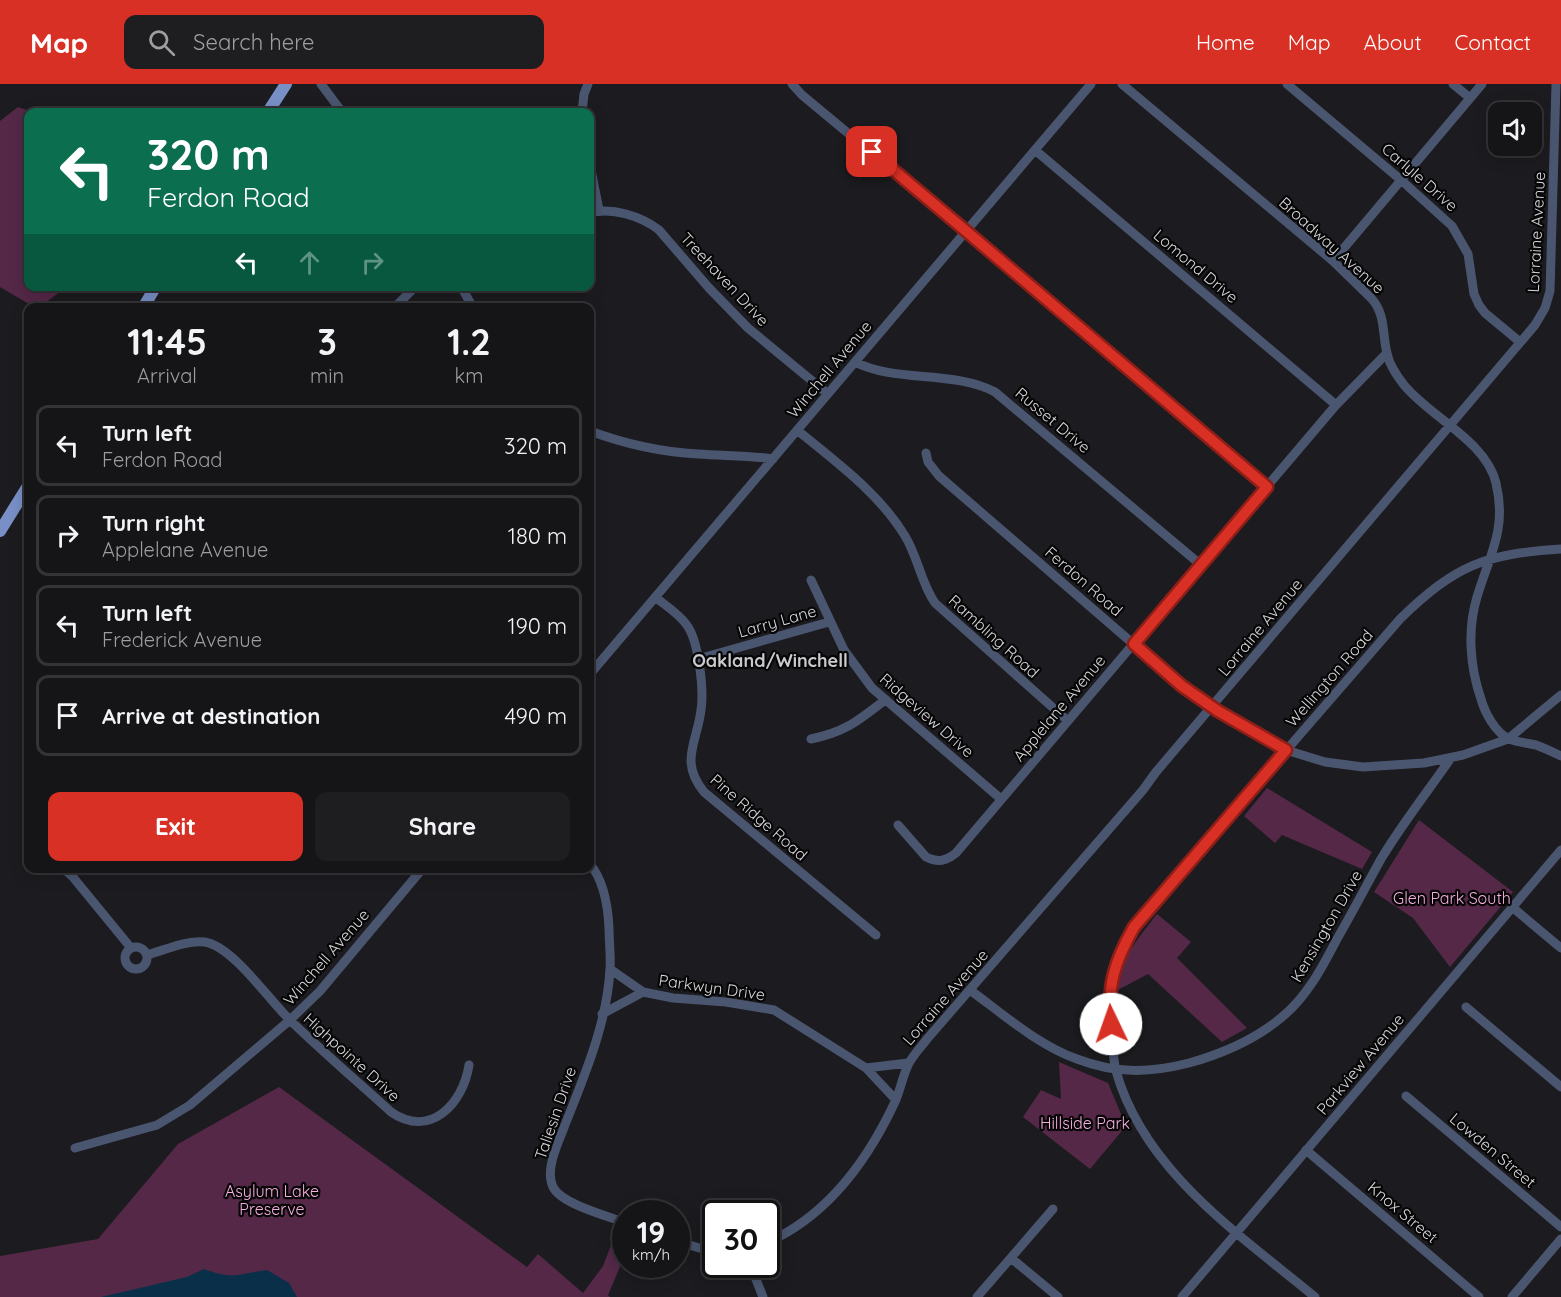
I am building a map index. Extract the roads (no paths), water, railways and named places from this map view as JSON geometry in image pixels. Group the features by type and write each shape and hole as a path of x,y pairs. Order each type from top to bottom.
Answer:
{"main road":[{"path":"271,108 286,84"},
{"path":"0,531 24,492"}],"street":[{"path":"321,84 339,108"},
{"path":"582,108 588,84"},
{"path":"792,84 802,95 1267,487"},
{"name":"Winchell Avenue","path":"594,669 1091,84"},
{"name":"Broadway Avenue","path":"1122,84 1333,261 1376,303 1382,318 1387,353 1398,378 1406,388 1480,453 1494,475 1500,505 1500,524 1497,543 1476,598 1472,622 1472,660 1476,686 1487,715 1508,739"},
{"name":"Carlyle Drive","path":"1287,84 1448,221 1458,234 1468,254 1474,294 1479,305 1520,342"},
{"path":"1454,84 1470,98"},
{"path":"1333,261 1482,84"},
{"name":"Lorraine Avenue","path":"780,1237 799,1225 831,1198 854,1173 878,1136 896,1100 908,1063 1143,789 1541,316 1550,291 1556,84"},
{"name":"Lomond Drive","path":"1035,150 1336,405"},
{"name":"Treehaven Drive","path":"594,212 641,218 659,230 709,288 748,328 828,394"},
{"path":"398,303 411,291"},
{"name":"Applelane Avenue","path":"898,825 926,857 941,861 956,853 1336,405 1387,353"},
{"name":"Russet Drive","path":"855,362 872,369 964,382 995,392 1201,565"},
{"name":"Rambling Road","path":"797,430 843,467 888,511 914,552 927,592 935,603 1068,721"},
{"path":"594,432 650,449 698,454 750,455 773,459"},
{"name":"Ferdon Road","path":"926,453 928,462 939,476 1182,686 1286,750 1326,762 1362,767 1404,765 1451,758 1508,739"},
{"path":"1490,558 1512,553 1561,549"},
{"name":"Wellington Road","path":"1315,1297 1236,1232 1192,1192 1146,1137 1128,1103 1116,1069 1109,1001 1114,972 1126,943 1146,911 1406,612 1450,576 1490,558"},
{"name":"Ridgeview Drive","path":"812,580 844,650 863,678 885,700 1001,799"},
{"name":"Pine Ridge Road","path":"655,597 686,624 698,659 702,708 690,757 692,774 697,783 704,792 876,935"},
{"name":"Larry Lane","path":"698,659 830,622"},
{"path":"1508,739 1561,695"},
{"path":"811,739 834,734 853,725 885,700"},
{"path":"1508,739 1539,746 1561,756"},
{"name":"Kensington Drive","path":"970,990 1062,1053 1091,1064 1116,1069 1136,1072 1157,1070 1202,1059 1240,1043 1284,1016 1315,979 1387,851 1451,758"},
{"name":"Parkview Avenue","path":"1185,1296 1236,1232 1561,850"},
{"path":"594,870 600,880 608,914 610,969"},
{"path":"68,873 131,948"},
{"name":"Winchell Avenue","path":"75,1148 157,1125 190,1105 290,1020 320,991 419,873"},
{"path":"1512,907 1561,948"},
{"path":"147,955 190,943 206,942 215,946 225,951 290,1020"},
{"path":"131,948 142,948 147,955 144,967 130,968 125,957 131,948"},
{"name":"Parkwyn Drive","path":"610,969 643,992 673,999 726,1002 774,1010 867,1068 896,1100"},
{"name":"Taliesin Drive","path":"610,969 602,1014 585,1074 555,1154 551,1181 560,1196 612,1218"},
{"path":"602,1014 643,992"},
{"path":"1466,1007 1561,1086"},
{"name":"Highpointe Drive","path":"290,1020 391,1112 408,1122 427,1121 443,1113 458,1097 464,1086 469,1065"},
{"path":"867,1068 908,1063"},
{"name":"Lowden Street","path":"1406,1096 1561,1227"},
{"name":"Knox Street","path":"1306,1150 1479,1297"},
{"path":"977,1297 1053,1209"},
{"path":"1512,1297 1561,1239"},
{"path":"1011,1258 1058,1297"},
{"path":"756,1278 763,1297"}],"water":[{"path":"204,1269 229,1275 267,1270 289,1283 297,1297 101,1297 187,1277"}],"district":[{"name":"Oakland/Winchell","path":"770,660"}],"park label":[{"name":"Glen Park South","path":"1452,898"},
{"name":"Hillside Park","path":"1085,1123"},
{"name":"Asylum Lake Preserve","path":"272,1200"}]}
